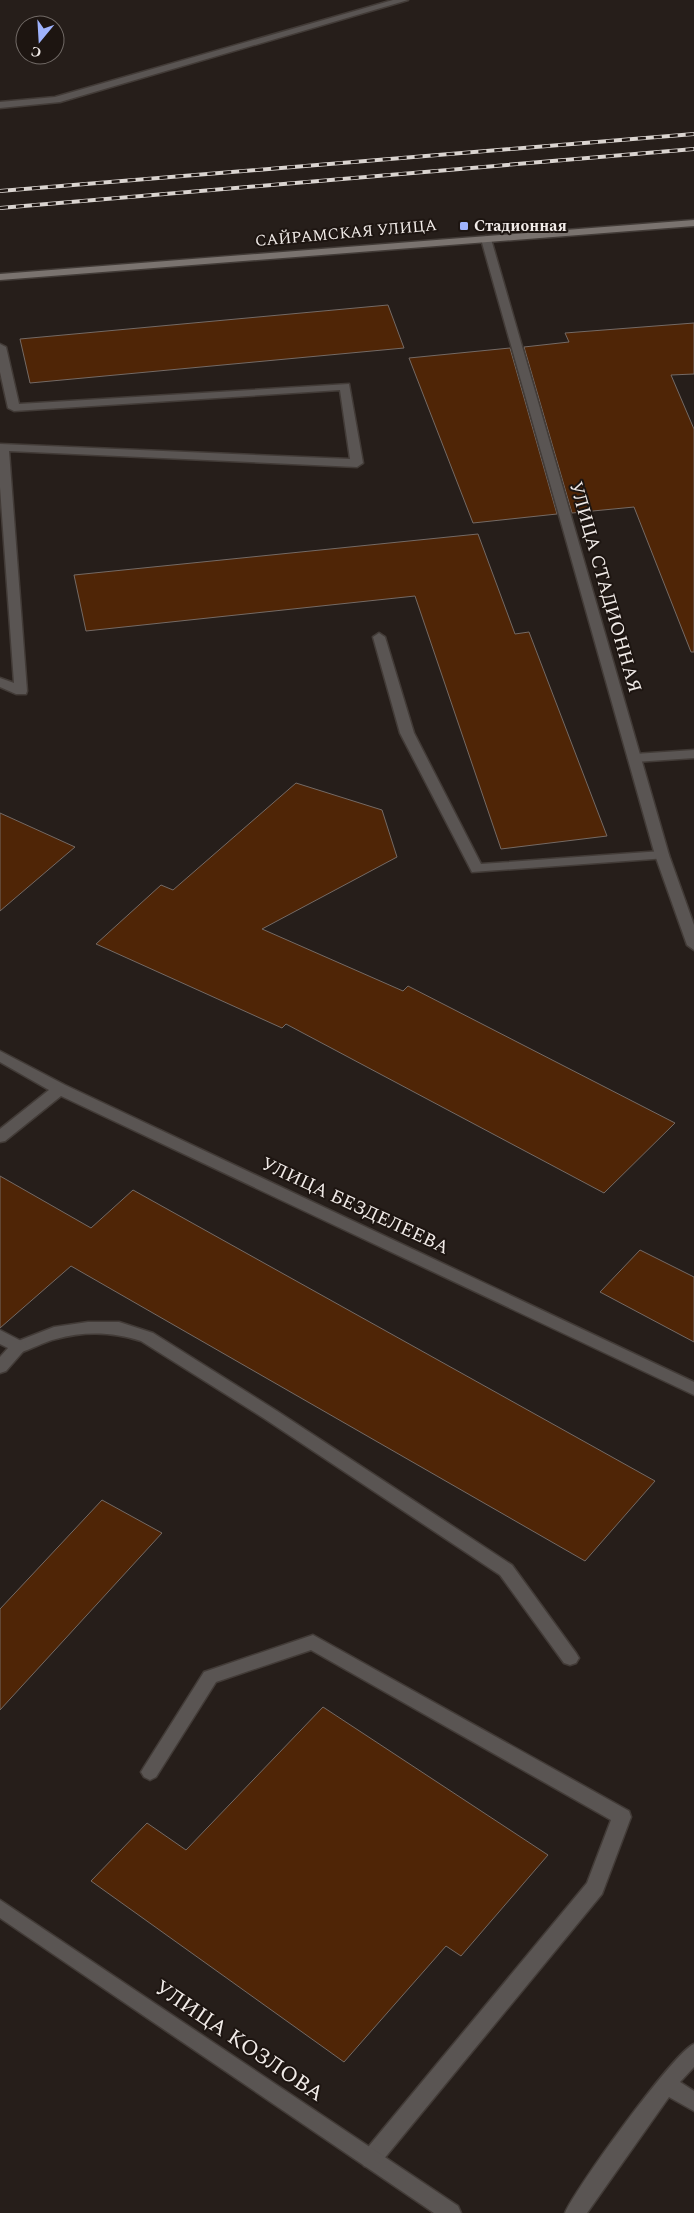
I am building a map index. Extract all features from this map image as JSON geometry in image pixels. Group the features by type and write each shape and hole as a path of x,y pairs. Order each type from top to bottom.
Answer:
{"main road":[{"name":"САЙРАМСКАЯ УЛИЦА","path":"0,277 694,223"}],"street":[{"path":"0,105 56,100 403,0"},
{"name":"УЛИЦА СТАДИОННАЯ","path":"486,239 662,855 694,945"},
{"path":"0,347 14,408"},
{"path":"0,410 345,386 357,463 3,447 21,691 0,682"},
{"path":"379,637 407,733 478,869 662,855"},
{"path":"635,758 694,754"},
{"name":"УЛИЦА БЕЗДЕЛЕЕВА","path":"0,1056 60,1089 694,1389"},
{"path":"0,1137 60,1089"},
{"path":"0,1367 19,1347 54,1333 88,1328 119,1328 147,1337 271,1415 506,1570 570,1658"},
{"path":"0,1336 19,1347"},
{"path":"150,1772 210,1676 313,1642 622,1816 595,1888 371,2159"},
{"name":"УЛИЦА КОЗЛОВА","path":"0,1908 451,2213"},
{"path":"575,2213 666,2084 694,2053"},
{"path":"666,2084 694,2102"}],"building":[{"path":"388,305 404,348 30,383 20,339"},
{"path":"694,323 694,374 671,375 694,429 694,652 691,652 634,507 572,513 524,347 569,342 565,333"},
{"path":"510,348 557,514 473,523 409,358"},
{"path":"478,534 515,634 529,632 607,836 501,849 415,596 86,631 74,575"},
{"path":"296,783 382,810 397,857 262,929 403,991 408,986 675,1123 604,1193 286,1024 282,1028 96,944 161,885 173,890"},
{"path":"0,813 75,847 0,911"},
{"path":"0,1176 91,1228 133,1190 655,1481 585,1561 71,1266 0,1328"},
{"path":"640,1250 694,1277 694,1342 600,1292"},
{"path":"102,1500 162,1533 0,1710 0,1609"},
{"path":"323,1707 548,1855 461,1956 446,1946 344,2062 91,1881 147,1823 186,1850"}],"railway":[{"path":"0,191 694,134"},
{"path":"0,208 694,149"}],"place":[{"name":"Стадионная","path":"464,226"}]}
